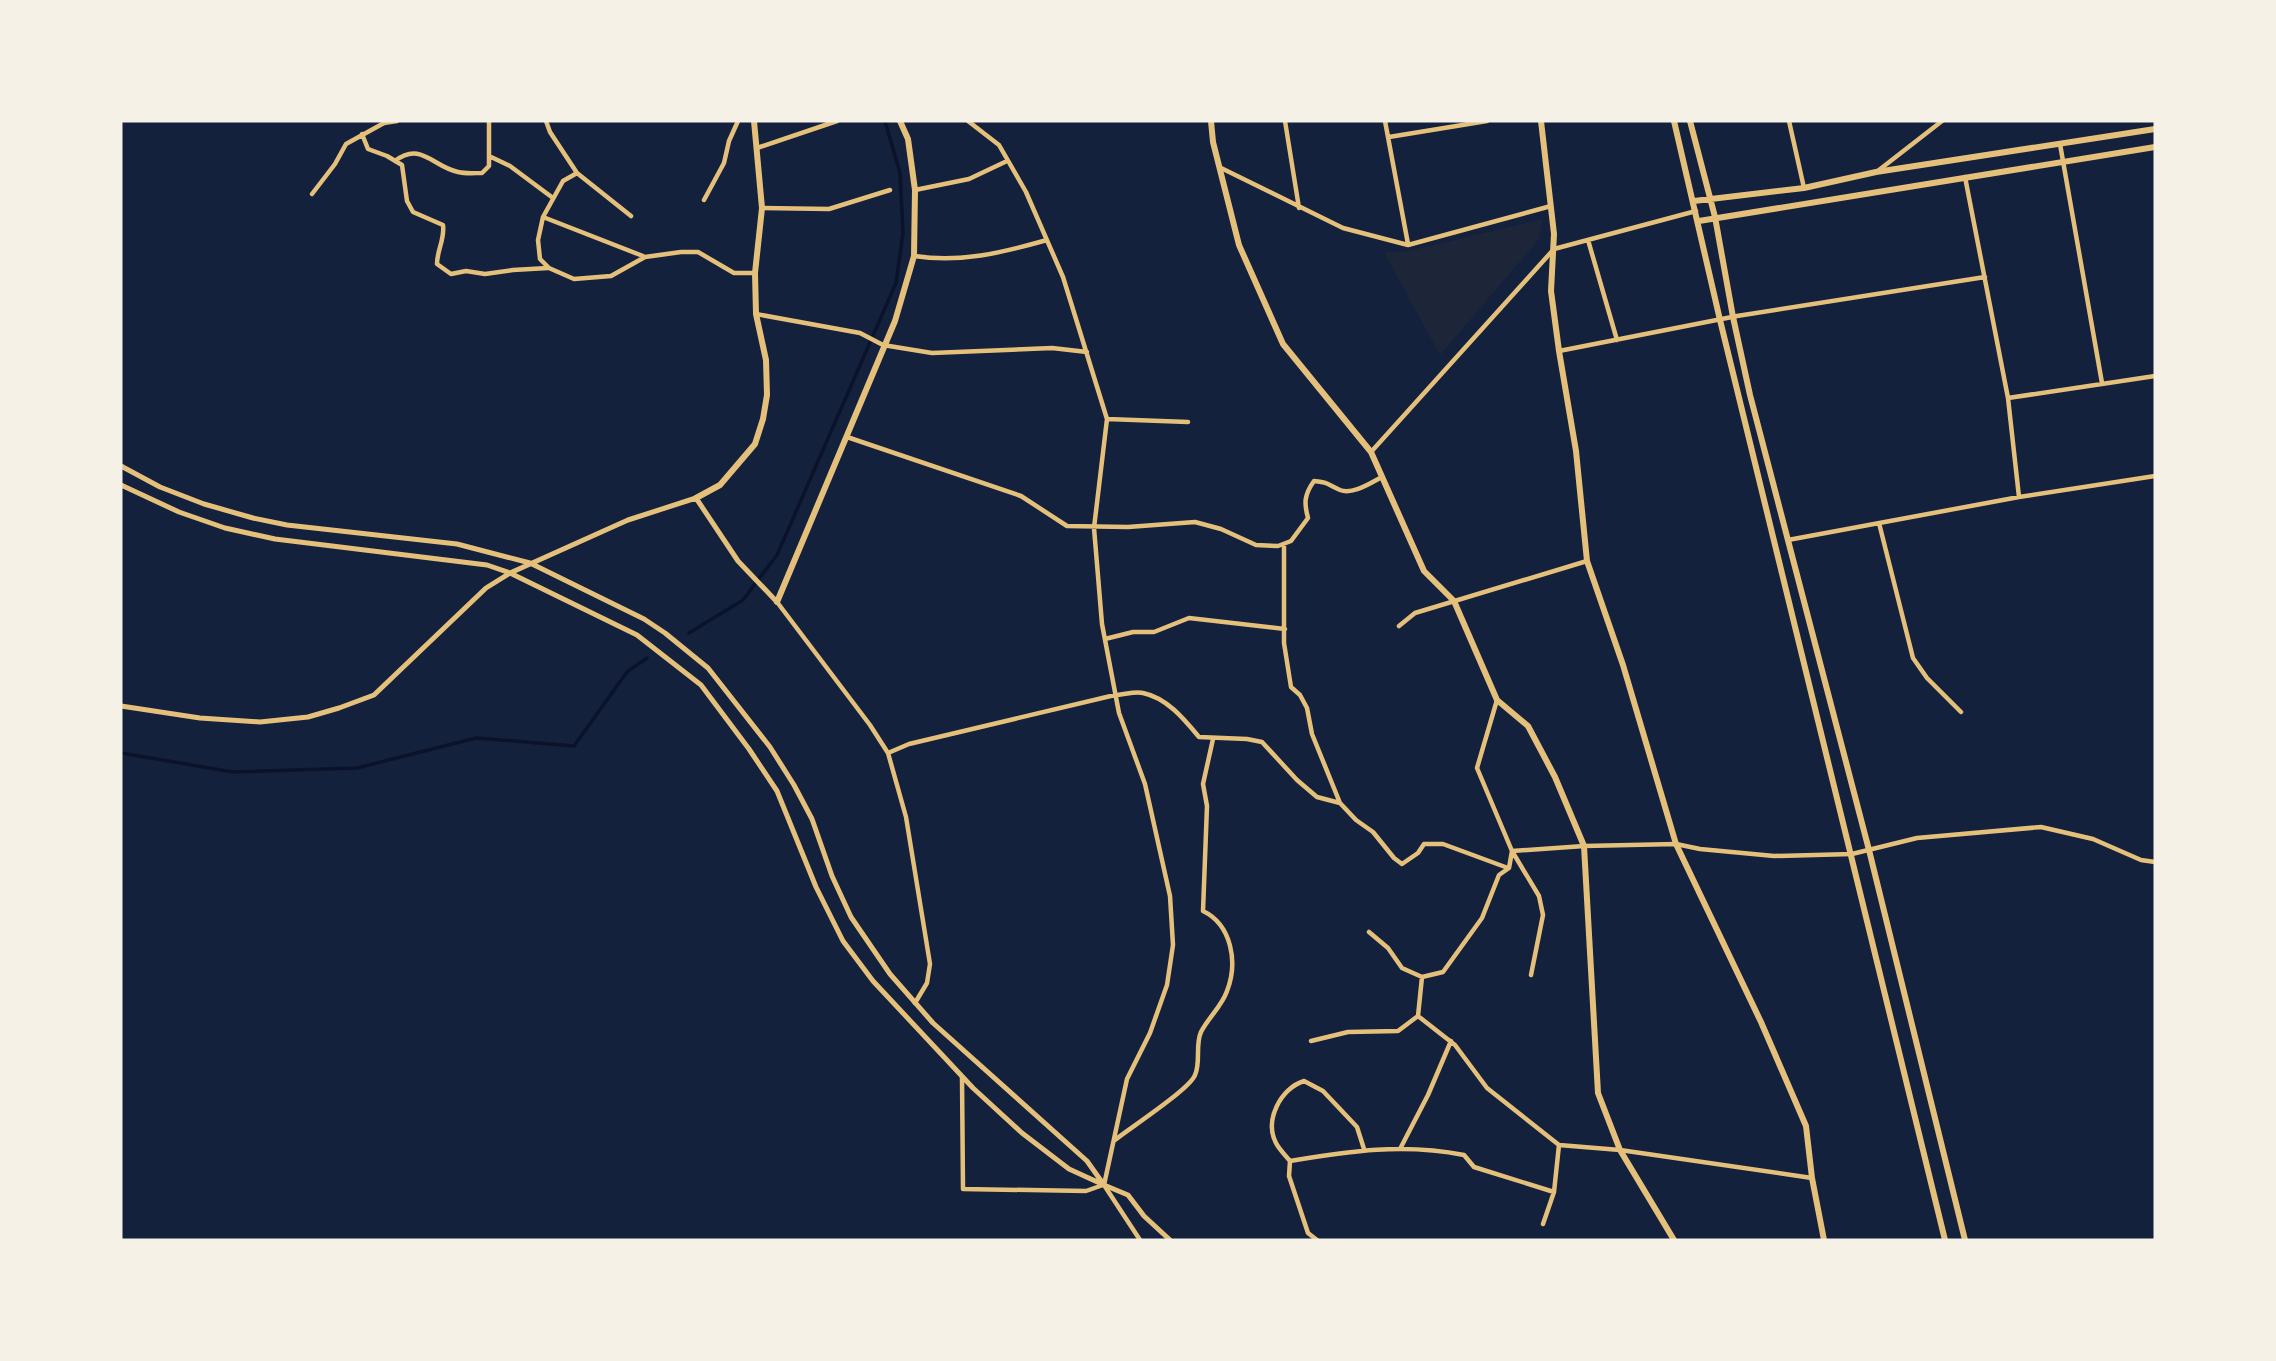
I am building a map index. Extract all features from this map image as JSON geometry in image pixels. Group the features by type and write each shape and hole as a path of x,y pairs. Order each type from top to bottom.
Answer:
{"main road":[{"path":"696,498 720,485 755,444 767,395 766,360 756,314 755,273 762,208 754,121"},
{"path":"777,602 895,321 914,256 915,190 908,139 900,121"},
{"path":"1211,121 1213,142 1239,245 1283,344 1371,452 1424,571 1454,601 1497,700 1528,726 1555,777 1584,846 1598,1093 1620,1150 1674,1240"},
{"path":"1541,121 1554,249 1552,291 1576,451 1587,561 1623,665 1675,844 1761,1022 1806,1126 1812,1178 1824,1240"},
{"path":"1674,121 1720,320 1945,1240"},
{"path":"1690,121 1715,217 1732,317 1869,850 1965,1240"},
{"path":"1694,201 1804,188 1876,173 2155,129"},
{"path":"1699,221 2155,147"}],"street":[{"path":"312,194 346,144 383,122 397,121"},
{"path":"395,161 404,154 417,152 457,172 482,173 489,166 489,121"},
{"path":"546,121 578,173 631,216"},
{"path":"704,200 724,163 729,141 738,121"},
{"path":"757,148 837,121"},
{"path":"968,121 999,145 1026,192 1063,277 1107,419 1094,527 1105,639 1119,713 1145,784 1170,896 1173,945 1167,985 1150,1033 1127,1079 1104,1185"},
{"path":"1284,121 1299,208"},
{"path":"1385,121 1408,245"},
{"path":"1389,137 1487,121"},
{"path":"1789,121 1804,188"},
{"path":"1876,173 1942,121"},
{"path":"362,134 369,149 402,165 407,201 413,212 443,225 444,235 437,254 437,264 441,269 451,274 466,271 485,275 549,268"},
{"path":"2060,144 2102,383"},
{"path":"489,156 510,166 553,198"},
{"path":"915,190 969,179 1007,161"},
{"path":"1221,168 1343,228 1408,245 1551,206"},
{"path":"578,173 563,181 543,217 538,240 540,259 549,268 574,279 611,276 645,257 698,252 734,273 755,273"},
{"path":"1965,176 2008,398 2020,497"},
{"path":"762,208 830,209 890,190"},
{"path":"1371,452 1554,249 1696,211"},
{"path":"543,217 645,257"},
{"path":"914,256 940,259 983,257 1047,240"},
{"path":"1588,240 1617,340"},
{"path":"1559,351 1732,317 1985,277"},
{"path":"756,314 860,333 883,345 932,353 1052,348 1087,352"},
{"path":"2008,398 2155,376"},
{"path":"1107,419 1188,422"},
{"path":"847,437 1021,496 1067,526 1195,522 1221,529 1256,545 1278,546 1291,541 1308,519 1306,492 1314,481 1328,482 1341,491 1357,490 1382,477"},
{"path":"121,467 160,487 204,504 253,518 287,525 457,544 530,563 644,619 708,668 770,747 812,819 828,866 851,917 890,975 933,1023 1087,1161 1140,1240"},
{"path":"1788,540 2020,497 2155,476"},
{"path":"121,485 179,512 225,528 275,539 487,565 510,573 638,635 701,685 749,749 777,791 816,887 844,941 873,981 962,1077 1022,1133 1069,1169 1128,1195 1144,1216 1170,1240"},
{"path":"121,706 201,718 260,722 308,718 339,708 374,695 486,587 530,563 628,520 696,498 738,561 777,602 888,752 906,817 930,964 927,983 915,1003"},
{"path":"1879,523 1913,658 1927,678 1962,712"},
{"path":"1284,543 1284,643 1291,687 1300,695 1307,708 1312,734 1340,803 1356,820 1373,832 1394,859 1402,864 1418,853 1424,844 1443,844 1508,869"},
{"path":"1399,626 1415,613 1587,561"},
{"path":"1105,639 1133,632 1154,632 1189,618 1285,629"},
{"path":"888,752 909,744 1115,695 1142,693 1164,702 1181,715 1199,737 1247,738 1262,742 1297,780 1317,797 1340,803"},
{"path":"1497,700 1477,768 1512,851 1539,896 1543,915 1531,975"},
{"path":"1114,1140 1183,1089 1195,1076 1200,1034 1227,993 1232,975 1232,954 1223,927 1216,917 1203,911 1208,806 1203,784 1213,738"},
{"path":"1512,851 1675,844 1773,856 1852,854 1917,838 2041,827 2092,839 2141,860 2155,862"},
{"path":"1369,932 1388,948 1402,968 1422,977 1443,972 1482,918 1499,875 1508,869 1512,851"},
{"path":"1311,1041 1348,1032 1398,1031 1418,1016 1422,977"},
{"path":"1418,1016 1451,1041 1487,1088 1559,1145 1620,1150 1812,1178"},
{"path":"1400,1149 1428,1095 1451,1041"},
{"path":"962,1077 963,1189 1086,1191 1104,1185"},
{"path":"1317,1240 1308,1233 1289,1177 1290,1161 1276,1144 1272,1131 1272,1118 1291,1085 1304,1081 1323,1091 1357,1127 1364,1149"},
{"path":"1543,1224 1554,1192 1559,1145"},
{"path":"1290,1161 1364,1149 1441,1150 1464,1155 1474,1167 1554,1192"}],"shaded area":[{"path":"1543,219 1539,239 1440,355 1384,252 1404,252"}],"waterway":[{"path":"689,633 743,600 777,555 896,283 903,233 900,173 885,121"},
{"path":"121,753 233,772 357,768 476,738 574,746 627,672 647,658"}]}
